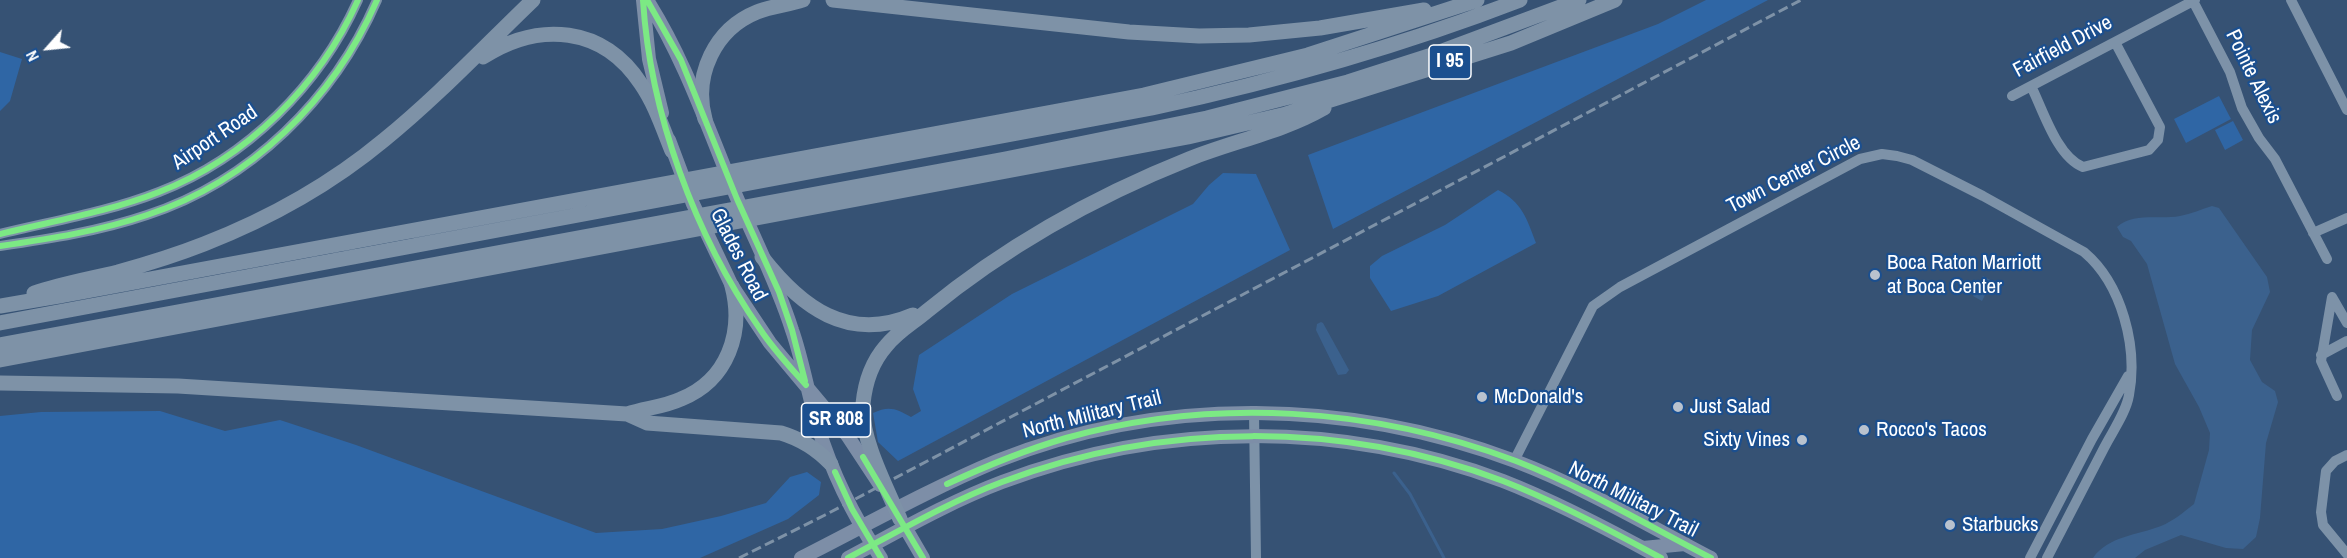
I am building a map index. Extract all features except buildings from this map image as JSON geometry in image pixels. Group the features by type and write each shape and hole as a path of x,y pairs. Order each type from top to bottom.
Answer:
{"highway":[{"path":"0,305 59,285 118,272 169,257 223,236 314,189 371,151 430,101 533,0"},
{"path":"705,119 701,96 702,82 710,56 722,39 737,24 754,13 803,0"},
{"path":"833,0 1129,33 1199,36 1249,35 1320,28 1476,0"},
{"name":"I 95","path":"0,305 59,296 1144,95 1308,55 1476,0"},
{"path":"0,323 1163,106 1354,57 1520,0"},
{"path":"0,345 1005,159 1207,118 1348,82 1511,27 1579,0"},
{"name":"I 95","path":"0,360 1153,145 1286,114 1510,44 1615,0"},
{"path":"458,73 497,49 525,37 554,34 573,36 593,42 618,57 637,78 648,94 672,151"},
{"path":"900,519 868,455 863,412 872,368 880,353 896,334 942,299 1030,239 1092,203 1188,159 1302,121 1356,91"},
{"path":"762,257 784,284 804,303 830,317 848,322 865,325 893,322 913,315 942,299"},
{"path":"0,383 178,386 627,414 685,398 711,379 727,356 736,328 736,307 732,286"},
{"path":"627,414 647,423 781,433 807,444 833,468"}],"main road":[{"name":"Glades Road","path":"645,0 681,60 762,257 779,292 833,468 852,509 881,558"},
{"name":"Glades Road","path":"645,0 649,59 672,151 720,264 761,331 868,455"},
{"name":"North Military Trail","path":"801,558 947,484 999,461 1066,438 1178,416 1254,413 1335,417 1382,424 1456,441 1514,460 1584,492 1711,558"},
{"name":"North Military Trail","path":"848,558 956,501 1004,482 1070,461 1181,440 1254,436 1352,442 1454,465 1535,495 1661,558"},
{"path":"900,519 921,555"},
{"path":"1643,548 1685,544"}],"street":[{"name":"Airport Road","path":"0,234 145,197 191,177 221,159 262,129 298,93 339,36 358,0"},
{"name":"Airport Road","path":"0,246 89,230 148,215 200,192 239,169 280,137 316,99 355,44 377,0"},
{"path":"2290,0 2347,110"},
{"name":"Fairfield Drive","path":"2012,96 2194,1"},
{"name":"Pointe Alexis","path":"2194,1 2230,72 2242,108 2259,138 2276,159 2327,259"},
{"path":"2031,86 2062,151 2076,165 2083,167 2149,150 2158,140 2160,127 2115,42"},
{"name":"Town Center Circle","path":"1514,460 1593,306 1600,300 1620,287 1860,159 1875,155 1897,156 1912,160 1983,195 2084,252 2096,262 2121,307 2129,342 2129,395 2119,420 2047,558"},
{"path":"2313,233 2347,218"},
{"path":"2337,396 2321,361 2332,297 2347,323"},
{"path":"2321,355 2347,341"},
{"path":"2030,558 2092,439 2130,373"},
{"path":"1254,413 1256,558"},
{"path":"2347,455 2335,461 2326,471 2321,512 2323,525 2347,554"}],"shaded area":[{"path":"1706,0 1768,0 1333,229 1308,155 1658,24"},
{"path":"0,52 22,59 10,101 0,111"},
{"path":"2219,96 2231,119 2186,143 2174,119"},
{"path":"2233,121 2243,140 2225,150 2215,130"},
{"path":"1223,173 1256,174 1290,250 898,461 878,442 873,413 893,409 911,417 921,411 913,389 919,355 1012,294 1193,204"},
{"path":"1498,190 1518,206 1536,243 1438,296 1391,311 1370,278 1370,266 1382,256 1445,225"},
{"path":"2212,206 2219,208 2267,277 2270,292 2252,330 2250,360 2262,382 2275,391 2278,402 2266,443 2260,518 2256,537 2243,549 2226,548 2181,535 2145,550 2135,558 2093,558 2107,545 2165,524 2194,504 2209,450 2210,433 2199,407 2175,364 2147,264 2131,241 2123,237 2117,227 2123,222 2139,218 2180,216"},
{"path":"1983,276 1992,281 1982,301 1973,296"},
{"path":"1321,322 1349,370 1346,374 1338,375 1316,330 1317,324"},
{"path":"160,411 225,431 280,420 356,445 596,533 662,529 766,503 790,477 807,472 821,482 819,495 788,519 700,558 0,558 0,416 41,412"}],"waterway":[{"path":"1394,473 1410,494 1444,558"}],"railway":[{"path":"739,558 825,515 1801,0"}],"cycle path":[{"path":"0,234 100,211 140,199 191,177 222,160 251,139 302,89 342,31 358,0"},
{"path":"0,246 74,234 129,221 185,200 221,181 285,132 313,103 338,71 377,0"},
{"path":"643,0 647,43 655,86 666,129 696,214 715,254 760,329 806,385"},
{"path":"647,0 681,60 737,199 779,292 792,330 805,381"},
{"path":"947,484 1036,448 1066,438 1122,425 1178,417 1235,413 1292,414 1350,419 1406,429 1462,443 1516,461 1590,494 1711,558"},
{"path":"848,558 963,499 1002,482 1063,462 1125,448 1189,439 1252,436 1316,439 1380,447 1442,461 1503,481 1543,498 1661,558"},
{"path":"863,457 923,558"},
{"path":"835,472 852,509 881,558"}],"place":[{"name":"Boca Raton Marriott at Boca Center","path":"1875,275"},
{"name":"McDonald's","path":"1482,397"},
{"name":"Just Salad","path":"1678,407"},
{"name":"Rocco's Tacos","path":"1864,430"},
{"name":"Sixty Vines","path":"1802,440"},
{"name":"Starbucks","path":"1950,525"}]}
